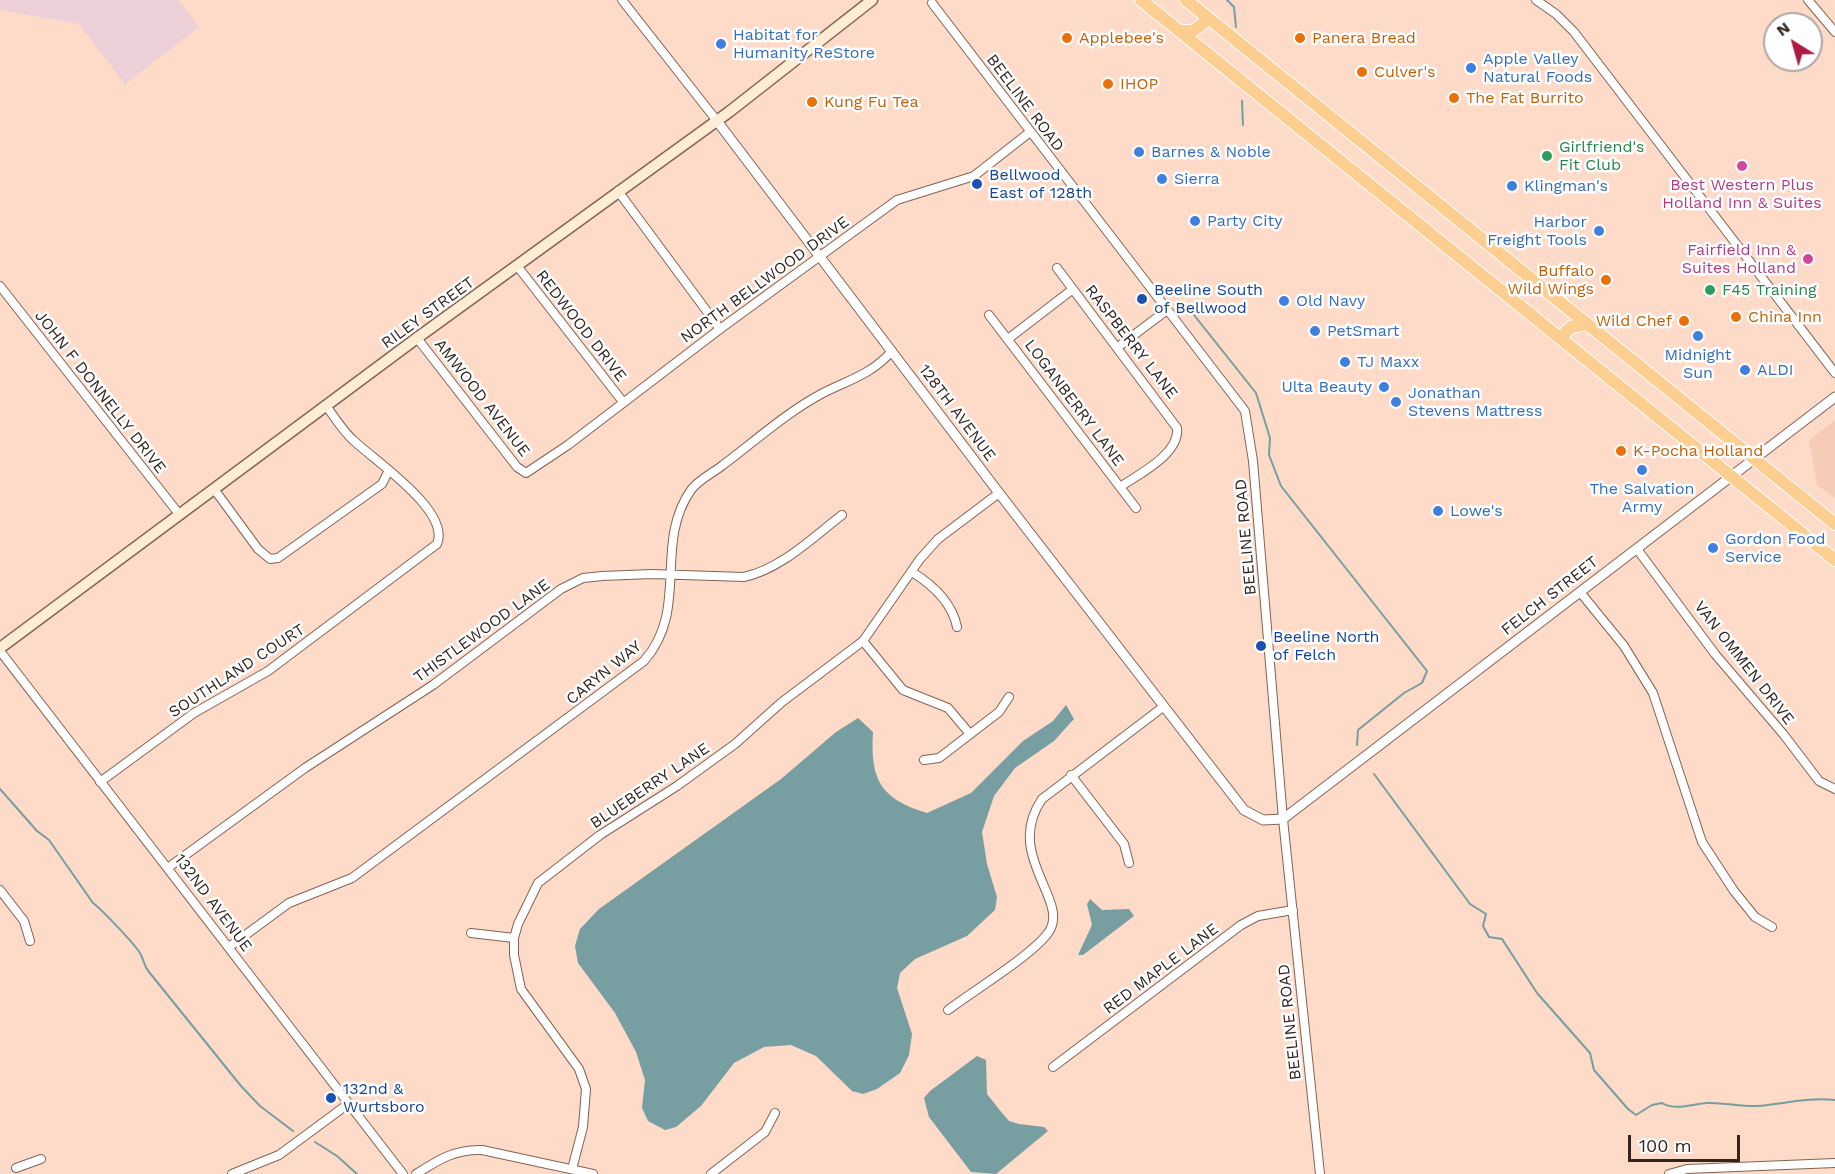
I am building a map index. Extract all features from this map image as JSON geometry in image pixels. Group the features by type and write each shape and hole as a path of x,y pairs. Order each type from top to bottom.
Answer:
{"highway":[{"path":"1141,0 1835,560"},
{"path":"1186,0 1835,524"},
{"path":"1180,31 1198,29 1209,19"},
{"path":"1560,338 1571,327 1587,324"}],"main road":[{"name":"RILEY STREET","path":"0,649 417,338 717,121 872,0"}],"street":[{"name":"128TH AVENUE","path":"622,0 1244,810 1263,820 1283,819"},
{"path":"1536,0 1556,14 1574,32 1835,373"},
{"path":"1808,0 1835,32"},
{"name":"BEELINE ROAD","path":"930,1 1245,411 1252,461 1283,819 1320,1174"},
{"name":"NORTH BELLWOOD DRIVE","path":"526,473 568,445 720,329 897,200 974,176 1030,132"},
{"path":"618,191 720,329"},
{"name":"REDWOOD DRIVE","path":"518,267 622,402"},
{"name":"RASPBERRY LANE","path":"1057,268 1172,417 1178,435 1167,453 1120,487"},
{"name":"JOHN F DONNELLY DRIVE","path":"0,286 179,514"},
{"path":"1008,339 1073,289"},
{"path":"1118,347 1167,310"},
{"name":"LOGANBERRY LANE","path":"989,315 1137,508"},
{"name":"AMWOOD AVENUE","path":"417,338 517,467 526,473"},
{"name":"CARYN WAY","path":"230,947 289,903 352,878 627,676 657,647 668,613 676,520 692,488 806,403 872,371 892,351"},
{"name":"FELCH STREET","path":"1283,819 1835,397"},
{"path":"214,489 258,549 270,559 278,558 382,484 389,470 351,438 327,407"},
{"name":"SOUTHLAND COURT","path":"100,782 194,713 268,671 437,544 441,536 438,524 400,477 389,470"},
{"name":"BLUEBERRY LANE","path":"572,1169 583,1127 586,1089 579,1069 531,1006 521,989 514,938 523,909 546,875 625,818 677,786 735,744 782,702 863,641 938,539 999,493"},
{"name":"THISTLEWOOD LANE","path":"169,867 305,768 433,685 561,590 583,578 652,574 672,577 744,577 756,574 779,562 842,516"},
{"name":"VAN OMMEN DRIVE","path":"1637,549 1715,654 1784,735 1819,781 1835,789"},
{"path":"912,572 931,584 951,609 957,627"},
{"path":"1580,592 1624,646 1653,693 1702,842 1734,891 1755,917 1772,927"},
{"path":"863,641 903,690 948,708 970,734"},
{"name":"132ND AVENUE","path":"0,649 403,1174"},
{"path":"924,760 939,758 999,712 1009,697"},
{"path":"948,1010 1032,948 1048,933 1054,910 1031,853 1030,827 1033,815 1042,799 1164,707"},
{"path":"1071,775 1124,844 1129,863"},
{"path":"0,890 24,921 30,941"},
{"name":"RED MAPLE LANE","path":"1053,1067 1241,925 1258,916 1293,910"},
{"path":"471,933 514,938"},
{"path":"232,1174 279,1155 348,1104"},
{"path":"711,1174 765,1132 775,1113"},
{"path":"416,1174 454,1152 482,1149 593,1174"},
{"path":"16,1168 41,1159"},
{"path":"1673,1173 1687,1169 1835,1163"}],"shaded area":[{"path":"0,0 178,0 199,27 125,84 79,24 0,10"},
{"path":"1835,420 1835,498 1817,485 1809,440"}],"water":[{"path":"1066,705 1074,719 1054,741 1015,768 994,796 982,832 987,864 997,897 995,910 967,936 915,959 900,973 897,988 912,1034 909,1055 900,1073 877,1089 863,1094 852,1091 816,1056 791,1045 764,1047 734,1063 701,1106 676,1127 665,1130 648,1121 642,1108 645,1080 636,1052 615,1013 578,963 575,946 580,929 599,909 781,779 836,732 858,718 873,732 874,763 881,785 898,801 927,813 971,793 1023,741 1053,721"},
{"path":"1090,899 1102,910 1129,909 1134,916 1083,955 1078,955 1092,925 1087,904"},
{"path":"977,1056 986,1060 987,1094 1009,1121 1044,1127 1048,1131 996,1174 971,1172 929,1117 924,1098"}],"waterway":[{"path":"1227,0 1234,7 1236,27"},
{"path":"1242,101 1243,125"},
{"path":"1194,315 1256,393 1270,438 1269,455 1281,486 1427,671 1422,683 1404,693 1358,730 1357,745"},
{"path":"1374,774 1470,904 1486,914 1483,926 1489,937 1502,939 1537,993 1590,1053 1594,1070 1636,1115 1652,1105 1662,1103 1672,1107 1713,1103 1751,1106 1806,1100 1835,1100"},
{"path":"0,789 37,831 49,840 93,903 133,944 149,972 241,1086 260,1106 293,1131"},
{"path":"315,1142 337,1156 357,1174"}],"place":[{"name":"Applebee's","path":"1067,38"},
{"name":"Panera Bread","path":"1300,38"},
{"name":"Habitat for Humanity ReStore","path":"721,44"},
{"name":"Apple Valley Natural Foods","path":"1471,68"},
{"name":"Culver's","path":"1362,72"},
{"name":"IHOP","path":"1108,84"},
{"name":"The Fat Burrito","path":"1454,98"},
{"name":"Kung Fu Tea","path":"812,102"},
{"name":"Barnes & Noble","path":"1139,152"},
{"name":"Girlfriend's Fit Club","path":"1547,156"},
{"name":"Best Western Plus Holland Inn & Suites","path":"1742,166"},
{"name":"Sierra","path":"1162,179"},
{"name":"Bellwood East of 128th","path":"977,184"},
{"name":"Klingman's","path":"1512,186"},
{"name":"Party City","path":"1195,221"},
{"name":"Harbor Freight Tools","path":"1599,231"},
{"name":"Fairfield Inn & Suites Holland","path":"1808,259"},
{"name":"Buffalo Wild Wings","path":"1606,280"},
{"name":"F45 Training","path":"1710,290"},
{"name":"Beeline South of Bellwood","path":"1142,299"},
{"name":"Old Navy","path":"1284,301"},
{"name":"China Inn","path":"1736,317"},
{"name":"Wild Chef","path":"1684,321"},
{"name":"PetSmart","path":"1315,331"},
{"name":"Midnight Sun","path":"1698,336"},
{"name":"TJ Maxx","path":"1345,362"},
{"name":"ALDI","path":"1745,370"},
{"name":"Ulta Beauty","path":"1384,387"},
{"name":"Jonathan Stevens Mattress","path":"1396,402"},
{"name":"K-Pocha Holland","path":"1621,451"},
{"name":"The Salvation Army","path":"1642,470"},
{"name":"Lowe's","path":"1438,511"},
{"name":"Gordon Food Service","path":"1713,548"},
{"name":"Beeline North of Felch","path":"1261,646"},
{"name":"132nd & Wurtsboro","path":"331,1098"}]}
